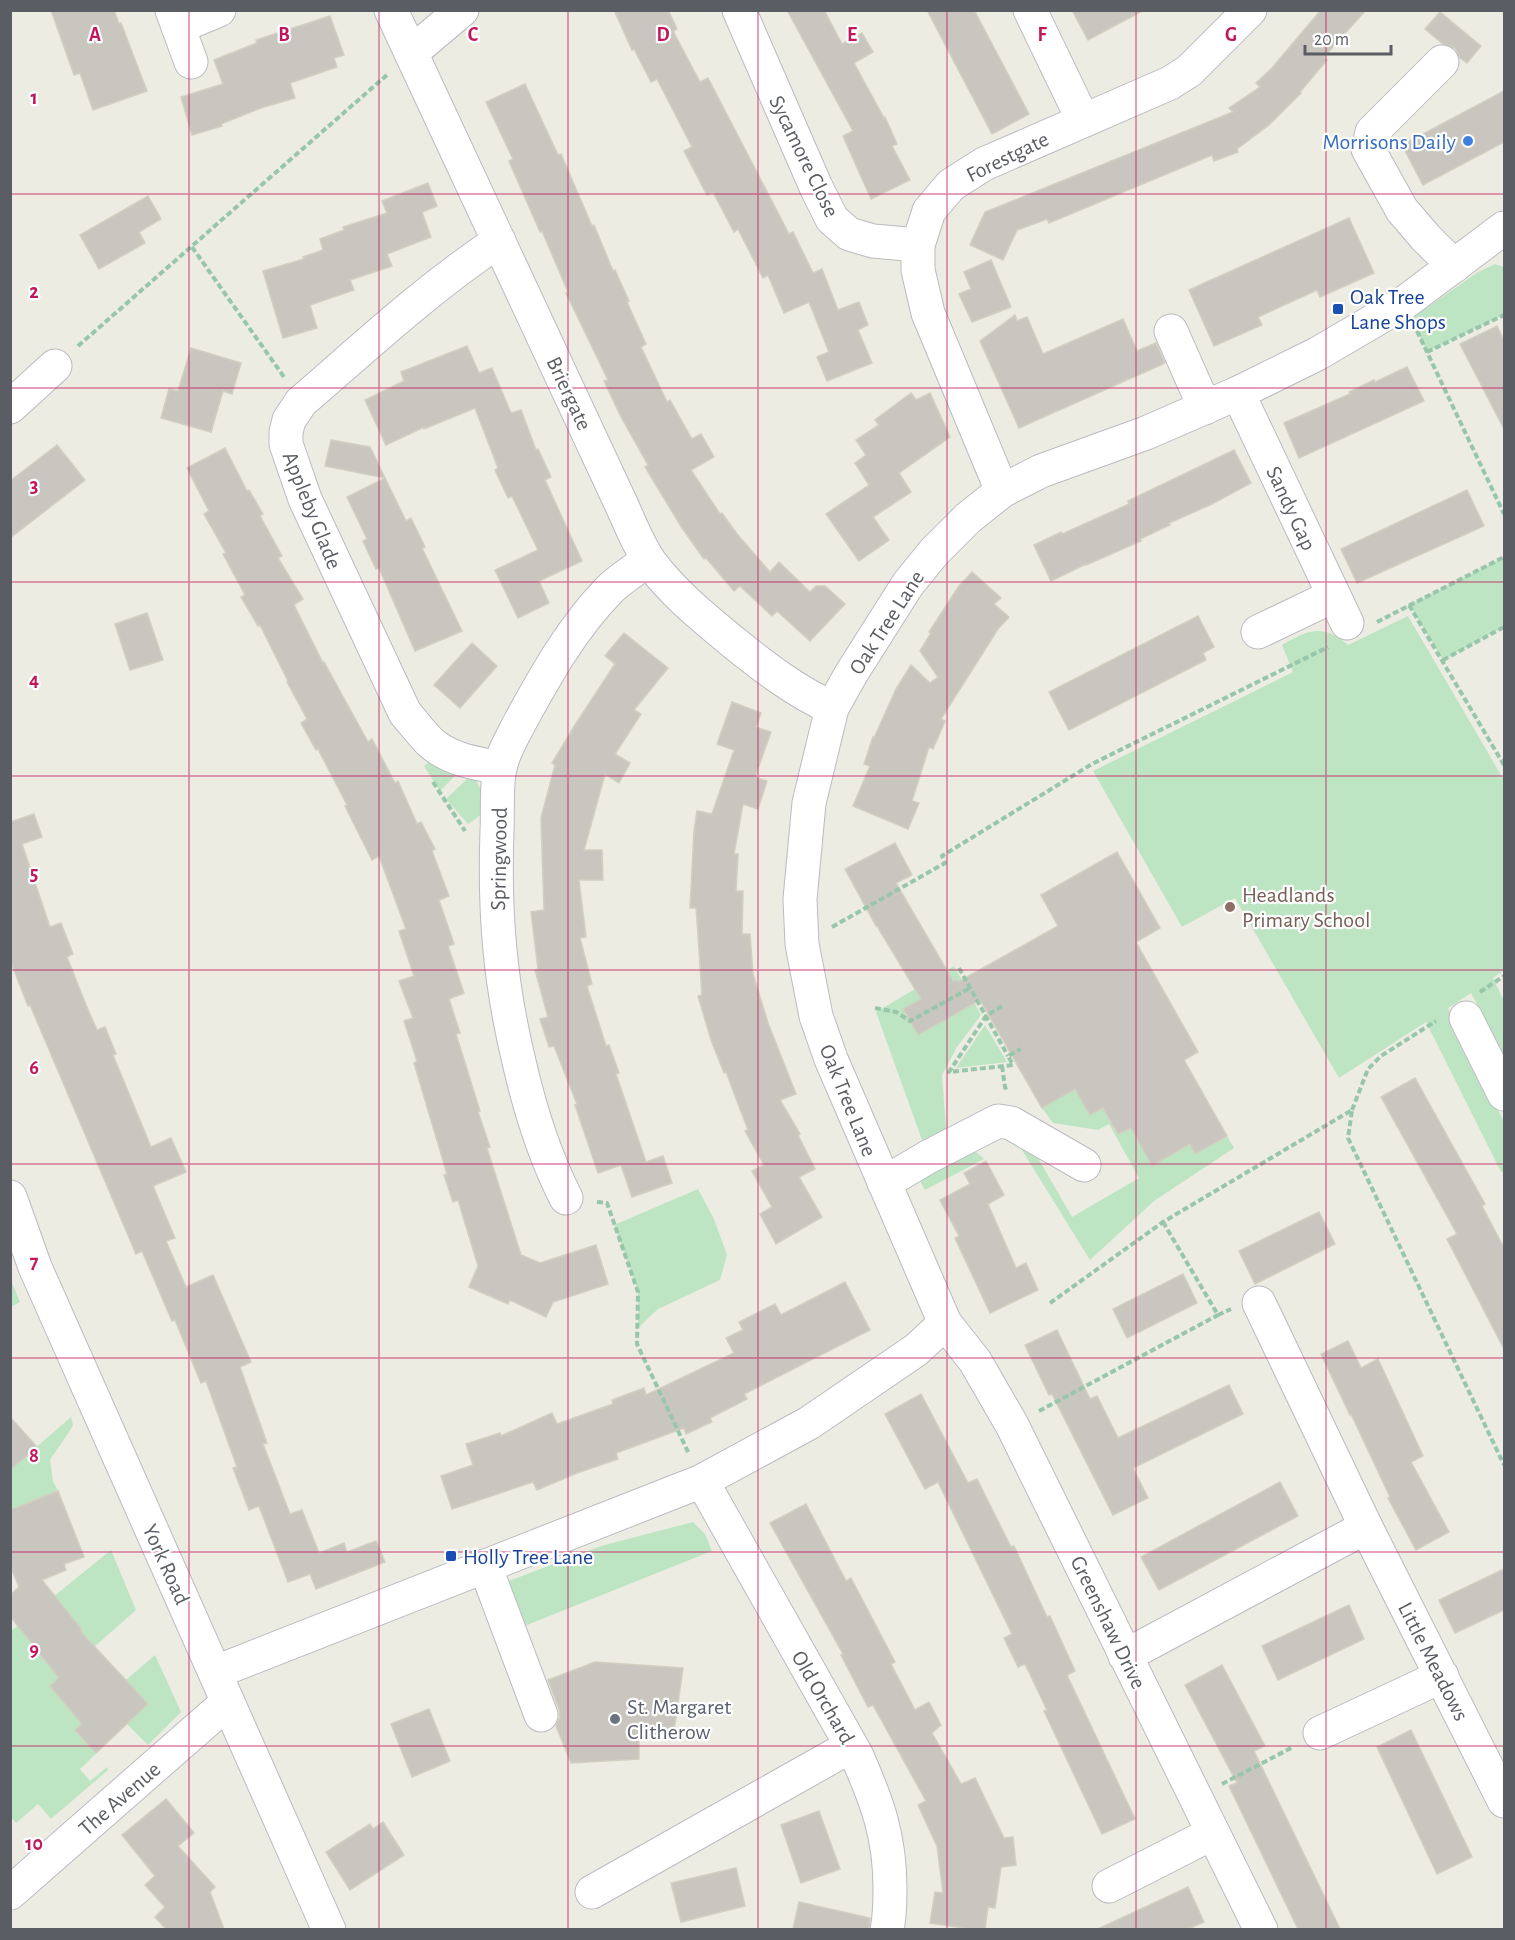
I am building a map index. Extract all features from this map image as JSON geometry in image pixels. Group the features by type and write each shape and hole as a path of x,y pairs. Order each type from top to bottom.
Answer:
{"street":[{"path":"191,62 175,19 219,10"},
{"name":"Briergate","path":"391,10 648,560 698,614 783,681 808,697 832,708"},
{"path":"411,54 462,10"},
{"name":"Sycamore Close","path":"739,10 832,219 849,234 873,241 918,245"},
{"path":"1030,10 1083,120"},
{"name":"Forestgate","path":"1002,490 928,313 918,270 918,245 928,211 951,185 984,164 1170,83 1189,71 1250,10"},
{"path":"1442,62 1372,132 1368,149 1402,210 1454,266"},
{"name":"Oak Tree Lane","path":"945,1323 831,1059 816,1016 802,944 800,899 809,803 832,708 908,584 934,552 968,518 1002,490 1041,471 1146,433 1205,408 1317,354 1404,303 1504,229"},
{"name":"Appleby Glade","path":"500,241 432,289 301,402 286,432 286,444 305,499 405,713 430,742 447,754 464,761 500,768"},
{"path":"1171,331 1205,408"},
{"path":"10,407 55,366"},
{"name":"Sandy Gap","path":"1239,393 1346,622"},
{"name":"Springwood","path":"566,1198 554,1175 532,1117 502,980 495,879 500,768 534,695 582,621 611,588 648,560"},
{"path":"1258,632 1346,622"},
{"path":"1461,1010 1504,1094"},
{"path":"884,1183 928,1157 998,1121 1011,1123 1084,1165"},
{"name":"York Road","path":"10,1197 35,1267 329,1929"},
{"name":"Little Meadows","path":"1274,1314 1366,1527 1503,1796"},
{"path":"216,1672 702,1481 809,1423 916,1350 945,1323"},
{"name":"Greenshaw Drive","path":"945,1323 975,1361 1012,1425 1261,1929"},
{"name":"Old Orchard","path":"702,1481 851,1746 873,1790 885,1827 890,1861 890,1917 887,1929"},
{"path":"1125,1656 1366,1527"},
{"path":"485,1566 541,1715"},
{"path":"1320,1732 1442,1677"},
{"name":"The Avenue","path":"10,1893 228,1702"},
{"path":"592,1892 851,1746"},
{"path":"1109,1886 1213,1833"}],"path":[{"path":"55,366 411,54"},
{"path":"192,247 301,402"},
{"path":"1404,303 1504,514"},
{"path":"1427,352 1504,315"},
{"path":"802,944 945,863 942,856 1092,764 1346,622 1409,605 1504,557"},
{"path":"1409,605 1504,765"},
{"path":"1443,660 1504,627"},
{"path":"433,781 470,840"},
{"path":"959,968 986,1016 1013,1065 1003,1068 949,1072 986,1016 1002,1006"},
{"path":"1504,976 1461,1010 1381,1056 1368,1069 1352,1110 1348,1138 1504,1465"},
{"path":"875,1008 896,1012 910,1021 970,988"},
{"path":"1008,1056 1021,1049"},
{"path":"1050,1303 1163,1222 1352,1110"},
{"path":"566,1198 607,1203 638,1292 637,1344 702,1481"},
{"path":"1163,1222 1218,1315"},
{"path":"1012,1425 1246,1302 1274,1314"},
{"path":"1189,1783 1218,1786 1320,1732"}],"green space":[{"path":"1495,264 1504,267 1504,315 1427,352 1411,319 1478,272"},
{"path":"1504,557 1504,627 1443,660 1409,605"},
{"path":"1408,616 1504,780 1504,970 1493,978 1504,1001 1504,1055 1471,993 1448,1008 1504,1122 1504,1171 1501,1172 1426,1022 1339,1078 1235,898 1182,927 1093,771 1293,672 1282,645 1300,636 1323,631 1348,645"},
{"path":"433,759 461,770 440,791 424,766"},
{"path":"468,778 475,779 484,795 484,813 468,824 446,799"},
{"path":"954,966 981,1015 957,1047 942,1075 946,1128 961,1130 940,1143 922,1140 876,1012"},
{"path":"985,1025 1007,1062 956,1068"},
{"path":"1075,1089 1103,1108 1118,1134 1131,1128 1152,1166 1190,1144 1195,1153 1227,1136 1234,1148 1154,1201 1090,1260 1017,1142 1027,1139 1072,1217 1139,1178 1109,1124 1098,1130 1053,1123 1042,1108"},
{"path":"976,1152 984,1159 925,1190 921,1183 922,1175 967,1153"},
{"path":"698,1189 714,1219 727,1255 720,1280 658,1309 638,1328 638,1292 614,1225"},
{"path":"10,1278 20,1302 11,1307 10,1307"},
{"path":"71,1417 73,1425 50,1460 53,1481 58,1491 11,1510 10,1470"},
{"path":"693,1522 705,1534 712,1551 522,1627 506,1582 601,1546"},
{"path":"111,1550 136,1610 50,1686 82,1724 75,1730 85,1742 103,1747 80,1769 90,1781 107,1767 108,1770 51,1819 38,1804 16,1823 11,1817 11,1631"},
{"path":"155,1655 181,1712 148,1745 127,1724 148,1704 126,1680"}],"building":[{"path":"51,10 114,10 147,91 93,110 80,73 74,75"},
{"path":"614,10 668,10 677,29 673,31 700,82 708,78 789,234 793,232 813,273 822,269 838,310 859,302 868,325 858,330 872,363 827,381 817,357 829,352 809,302 784,313 768,275 763,278 738,229 734,232 713,192 707,195 684,151 692,147 657,79 651,82 634,49 632,50"},
{"path":"787,10 824,10 842,44 862,33 873,52 854,63 885,117 897,144 892,146 910,180 871,199 843,136 853,131"},
{"path":"927,10 974,10 1029,114 992,134"},
{"path":"1072,10 1144,10 1088,40"},
{"path":"1321,10 1366,10 1324,57 1327,60 1301,93 1269,125 1237,149 1238,152 1214,161 1212,155 1049,223 1047,219 1017,230 1003,260 970,245 985,212 1233,112 1229,108 1260,87 1256,83 1272,68"},
{"path":"1440,12 1481,46 1467,63 1460,58 1455,48 1443,44 1425,29"},
{"path":"330,16 344,55 334,58 337,67 290,83 295,98 261,108 221,124 222,126 192,135 181,97 223,84 214,60 257,43 256,40"},
{"path":"525,84 558,155 561,154 592,226 594,225 613,271 615,270 629,301 627,302 646,344 641,347 667,402 670,400 692,439 701,434 714,457 691,470 720,514 722,513 770,572 779,562 810,592 816,586 825,586 845,604 810,641 777,611 772,616 740,586 734,591 706,558 704,559 645,467 648,465 604,381 608,380 566,293 568,292 542,231 540,232 509,161 513,159 486,102"},
{"path":"1504,91 1504,142 1423,185 1402,145"},
{"path":"428,183 437,206 422,212 431,237 387,254 392,266 350,280 354,290 310,305 317,328 283,338 263,271 304,259 303,257 323,250 320,239 344,230 343,227 387,213 382,201"},
{"path":"148,196 161,219 139,232 145,243 99,269 80,235"},
{"path":"1349,218 1374,273 1320,297 1317,290 1258,317 1262,325 1214,346 1189,290"},
{"path":"991,260 1011,307 972,322 959,294 971,289 964,272"},
{"path":"1015,315 1017,321 1027,317 1043,354 1123,319 1137,351 1156,343 1165,363 1019,428 980,341"},
{"path":"1497,326 1504,341 1504,429 1460,344"},
{"path":"467,346 479,373 492,368 511,413 521,410 536,450 538,449 551,477 545,480 582,561 539,581 549,603 518,618 495,570 538,550 512,496 508,498 495,470 498,468 475,408 424,429 424,427 386,445 365,400 404,381 401,372"},
{"path":"191,348 241,363 232,394 223,391 211,432 161,418 169,389 178,391"},
{"path":"1407,367 1424,401 1299,458 1284,423 1350,394 1349,392 1374,380 1375,382"},
{"path":"911,393 916,400 930,393 950,437 899,473 911,492 873,517 889,540 859,561 826,514 869,485 855,463 866,455 856,440 879,425 875,420"},
{"path":"331,440 370,447 385,478 325,466"},
{"path":"57,445 85,480 10,538 10,481"},
{"path":"225,448 247,491 249,490 263,514 260,516 282,556 278,558 303,599 294,605 323,663 368,742 372,739 395,783 398,781 417,824 421,822 435,849 432,851 449,896 439,900 454,944 448,946 464,993 449,999 460,1033 456,1034 490,1147 487,1148 521,1255 540,1263 596,1245 608,1284 553,1302 546,1317 510,1300 508,1304 469,1287 478,1266 458,1200 453,1202 444,1175 447,1174 404,1021 413,1018 399,981 414,976 399,931 406,929 379,856 372,860 318,749 316,750 301,723 307,719 260,625 258,626 241,597 245,595 223,554 226,553 204,514 209,511 187,468"},
{"path":"1234,450 1251,483 1169,523 1170,525 1140,539 1141,541 1051,581 1034,545 1129,504 1128,501"},
{"path":"385,478 406,521 411,518 425,547 422,548 462,631 415,651 379,568 376,569 363,541 367,539 347,497"},
{"path":"1467,490 1484,526 1357,583 1341,549"},
{"path":"972,572 1001,598 994,604 1009,617 998,629 941,719 945,721 933,749 929,747 912,801 919,803 908,829 853,806 870,766 864,764 873,737 896,689 911,665 930,683 938,677 920,651 931,633 929,632 959,586"},
{"path":"147,613 163,660 130,670 115,624"},
{"path":"1198,616 1214,647 1203,653 1206,660 1069,730 1049,692"},
{"path":"624,633 668,668 634,710 641,714 615,754 630,763 619,783 605,774 584,850 602,850 603,880 579,880 586,937 580,938 592,984 587,986 606,1046 609,1045 619,1073 616,1074 646,1162 663,1156 672,1183 632,1197 621,1165 598,1173 575,1105 577,1104 554,1046 549,1047 540,1019 548,1017 535,970 538,969 531,912 544,910 541,818 555,765 552,763 571,732 573,734 571,731 615,664 605,656"},
{"path":"472,643 497,666 460,708 434,685"},
{"path":"732,702 761,713 756,727 771,732 755,777 767,781 758,809 743,804 734,854 738,854 736,891 743,891 742,934 750,934 753,974 768,1023 796,1094 780,1100 800,1134 798,1135 815,1169 799,1177 822,1217 776,1244 760,1214 772,1207 752,1171 764,1165 745,1131 748,1130 711,1040 698,996 702,995 696,908 690,908 697,811 712,814 734,750 717,744"},
{"path":"34,814 42,837 22,844 50,927 61,923 73,954 67,957 86,1005 97,1030 105,1027 116,1054 113,1055 151,1147 171,1138 186,1172 153,1186 175,1238 166,1241 186,1287 213,1275 251,1362 240,1367 267,1443 263,1444 290,1514 302,1510 319,1553 344,1543 347,1552 376,1541 385,1562 316,1589 310,1574 288,1582 259,1506 249,1510 233,1468 237,1467 206,1381 201,1383 175,1320 172,1321 142,1251 136,1254 10,960 10,822"},
{"path":"895,843 912,875 896,883 953,981 958,982 1058,926 1041,895 1117,852 1160,928 1136,942 1198,1052 1184,1060 1227,1136 1195,1154 1190,1144 1152,1166 1131,1128 1118,1134 1103,1108 1090,1115 1075,1089 1042,1108 980,1000 918,1035 903,1009 921,999 876,926 845,869"},
{"path":"1415,1078 1485,1204 1482,1206 1504,1248 1504,1349 1447,1239 1457,1234 1381,1097"},
{"path":"986,1161 1004,1195 988,1204 1016,1268 1026,1263 1038,1290 990,1313 955,1238 959,1236 940,1200 970,1184 964,1173"},
{"path":"1319,1212 1335,1244 1255,1284 1239,1251"},
{"path":"1183,1274 1197,1303 1127,1338 1113,1309"},
{"path":"845,1282 870,1330 744,1394 747,1399 710,1418 712,1422 686,1434 684,1428 616,1453 618,1459 537,1490 533,1482 452,1509 441,1476 473,1465 466,1444 500,1433 501,1436 552,1413 557,1424 613,1404 612,1400 644,1388 646,1395 734,1353 726,1338 743,1330 739,1322 775,1304 781,1315"},
{"path":"1057,1330 1090,1399 1097,1396 1118,1438 1229,1385 1243,1414 1133,1468 1148,1498 1113,1515 1025,1345"},
{"path":"1348,1341 1361,1368 1378,1359 1423,1456 1411,1462 1449,1532 1416,1550 1388,1498 1390,1497 1321,1354"},
{"path":"921,1394 968,1483 977,1479 1011,1547 1014,1546 1047,1617 1050,1616 1075,1671 1067,1675 1135,1819 1102,1834 1044,1711 1047,1710 1025,1664 1018,1667 1004,1638 1012,1634 938,1482 925,1489 885,1414"},
{"path":"10,1417 37,1447 10,1470"},
{"path":"1280,1482 1298,1516 1159,1590 1141,1557"},
{"path":"58,1491 84,1557 64,1564 66,1570 42,1580 82,1630 81,1632 148,1704 96,1753 75,1730 82,1724 50,1686 59,1678 10,1616 10,1595 19,1587 10,1565 10,1510"},
{"path":"806,1504 846,1581 851,1578 895,1662 891,1664 915,1710 929,1702 941,1725 932,1733 961,1784 975,1778 1004,1838 1013,1837 1016,1865 1001,1867 995,1908 988,1907 985,1929 930,1923 935,1892 943,1893 937,1846 918,1805 926,1801 873,1705 868,1707 841,1655 843,1654 770,1523"},
{"path":"1504,1569 1504,1610 1455,1633 1439,1600"},
{"path":"1349,1605 1364,1639 1278,1680 1262,1646"},
{"name":"St. Margaret Clitherow","path":"595,1662 683,1668 673,1738 639,1739 639,1759 571,1763 556,1726 560,1717 559,1709 548,1680"},
{"path":"1222,1665 1265,1746 1254,1751 1340,1929 1298,1929 1229,1786 1237,1783 1185,1685"},
{"path":"429,1709 450,1761 412,1777 391,1724"},
{"path":"1411,1730 1472,1857 1437,1874 1377,1747"},
{"path":"166,1799 194,1833 178,1846 215,1887 210,1892 224,1929 166,1929 155,1917 165,1907 145,1885 155,1876 122,1835"},
{"path":"819,1811 840,1869 801,1883 781,1825"},
{"path":"383,1822 404,1855 350,1890 326,1852 370,1824 373,1829"},
{"path":"736,1868 745,1906 681,1922 671,1883"},
{"path":"1188,1887 1204,1922 1188,1929 1098,1929"},
{"path":"799,1902 870,1918 869,1929 793,1929"}],"place":[{"name":"Morrisons Daily","path":"1468,141"},
{"name":"Oak Tree Lane Shops","path":"1338,309"},
{"name":"Headlands Primary School","path":"1230,907"},
{"name":"Holly Tree Lane","path":"451,1556"},
{"name":"St. Margaret Clitherow","path":"615,1719"}]}
